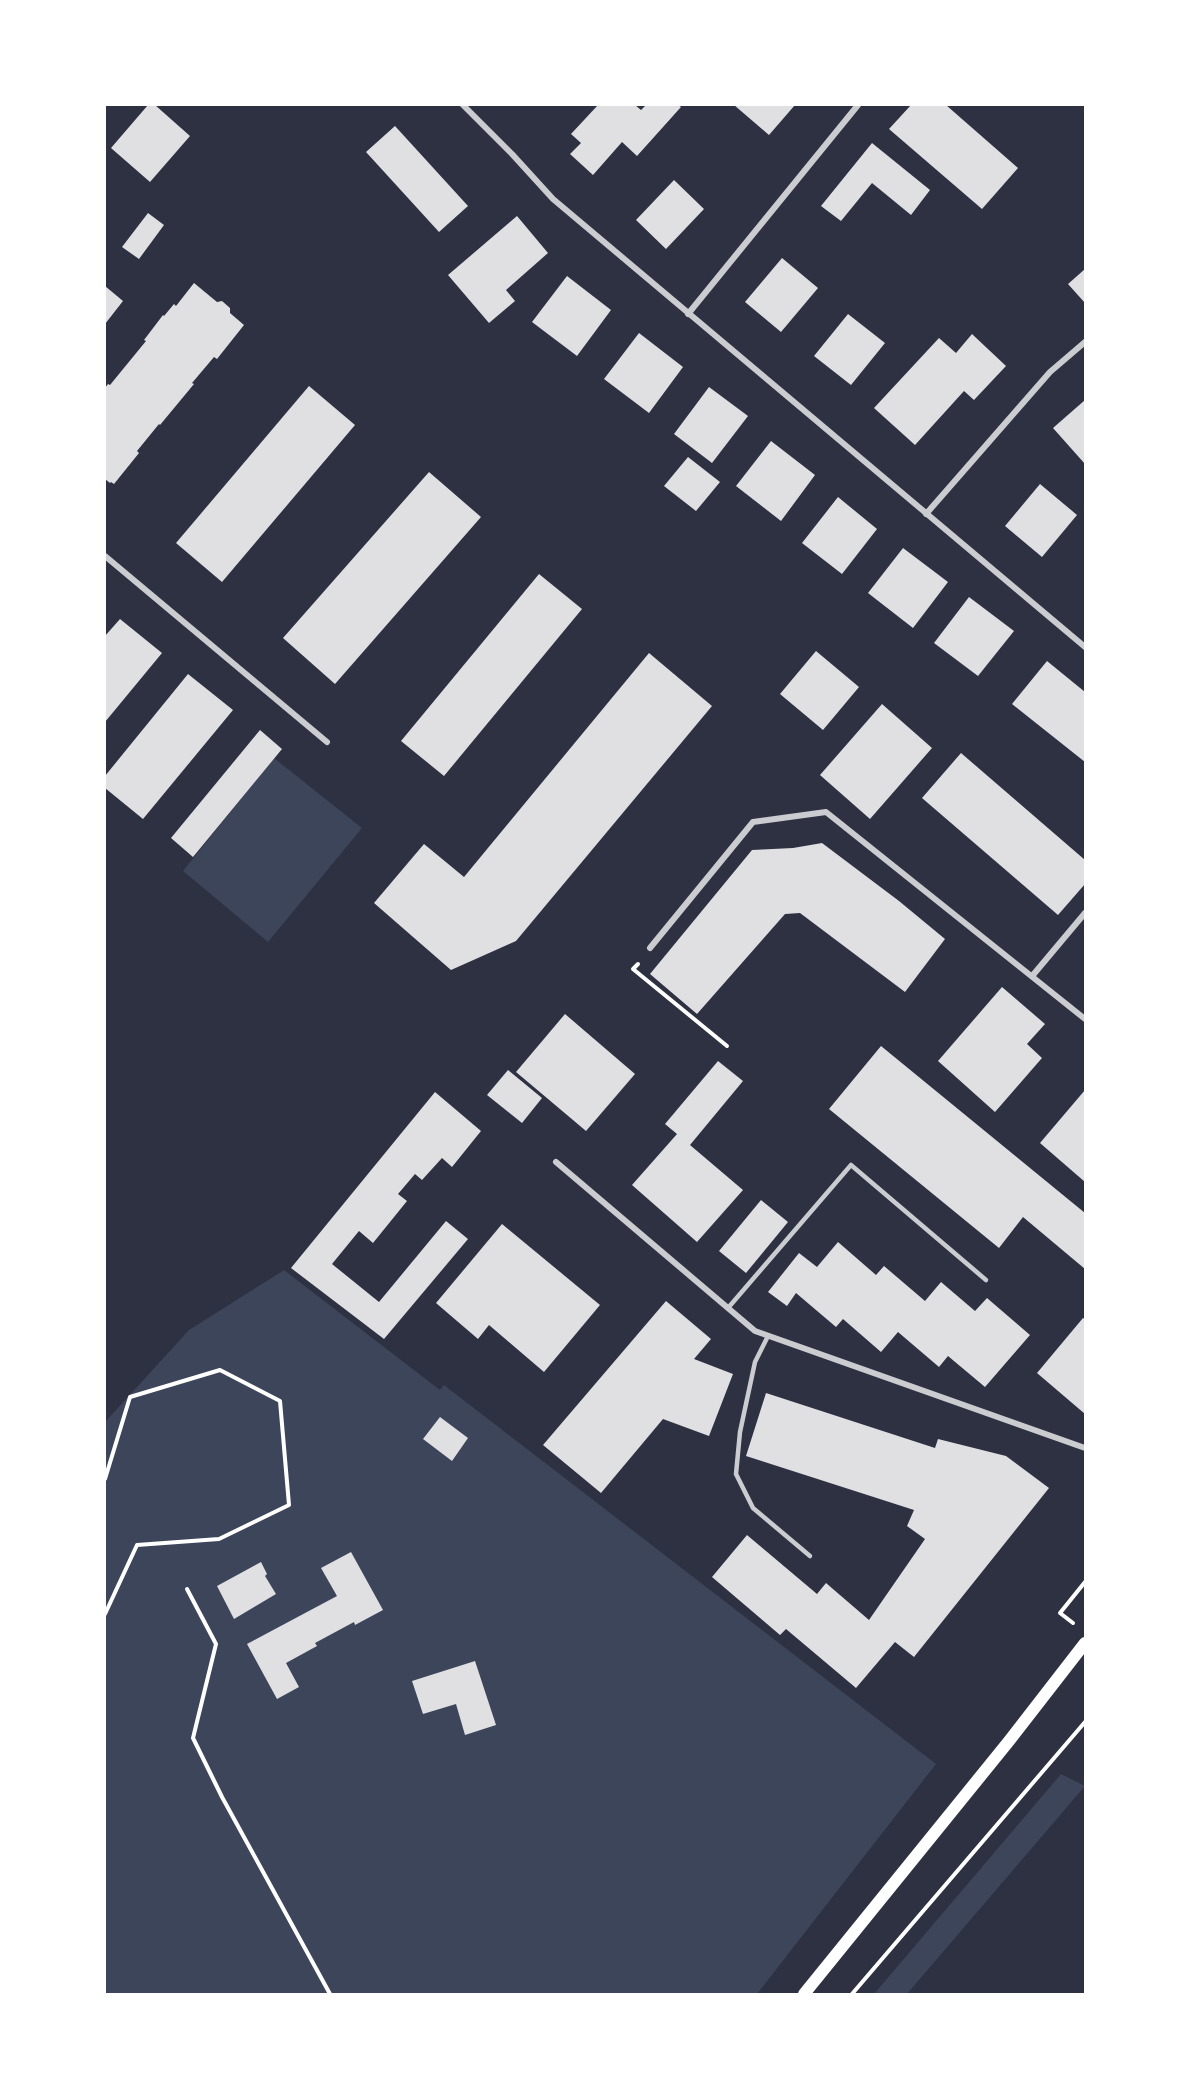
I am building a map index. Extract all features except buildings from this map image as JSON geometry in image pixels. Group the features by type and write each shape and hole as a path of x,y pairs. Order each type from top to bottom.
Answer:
{"main road":[{"path":"804,1994 1009,1741 1085,1643"}],"street":[{"path":"463,105 553,199 1085,647"},
{"path":"688,314 858,105"},
{"path":"926,514 1050,372 1085,342"},
{"path":"105,556 327,742"},
{"path":"650,948 753,822 826,812 1033,975 1085,1019"},
{"path":"1033,975 1085,914"},
{"path":"556,1162 755,1331 1085,1448"}],"lane":[{"path":"728,1308 851,1165 986,1280"},
{"path":"768,1336 755,1362 740,1432 736,1474 753,1508 810,1556"}],"path":[{"path":"650,948 633,969 727,1046"},
{"path":"105,1479 130,1397 220,1370 280,1401 289,1505 219,1539 137,1545 105,1614"},
{"path":"1077,1626 1060,1613 1085,1582"},
{"path":"188,1589 216,1644 193,1738 222,1797 330,1994"},
{"path":"852,1994 1085,1722"}],"shaded area":[{"path":"274,758 362,828 268,942 183,871"},
{"path":"284,1270 440,1390 444,1385 936,1764 757,1994 105,1994 105,1422 189,1330"},
{"path":"1061,1774 1085,1786 907,1994 874,1994"}]}
